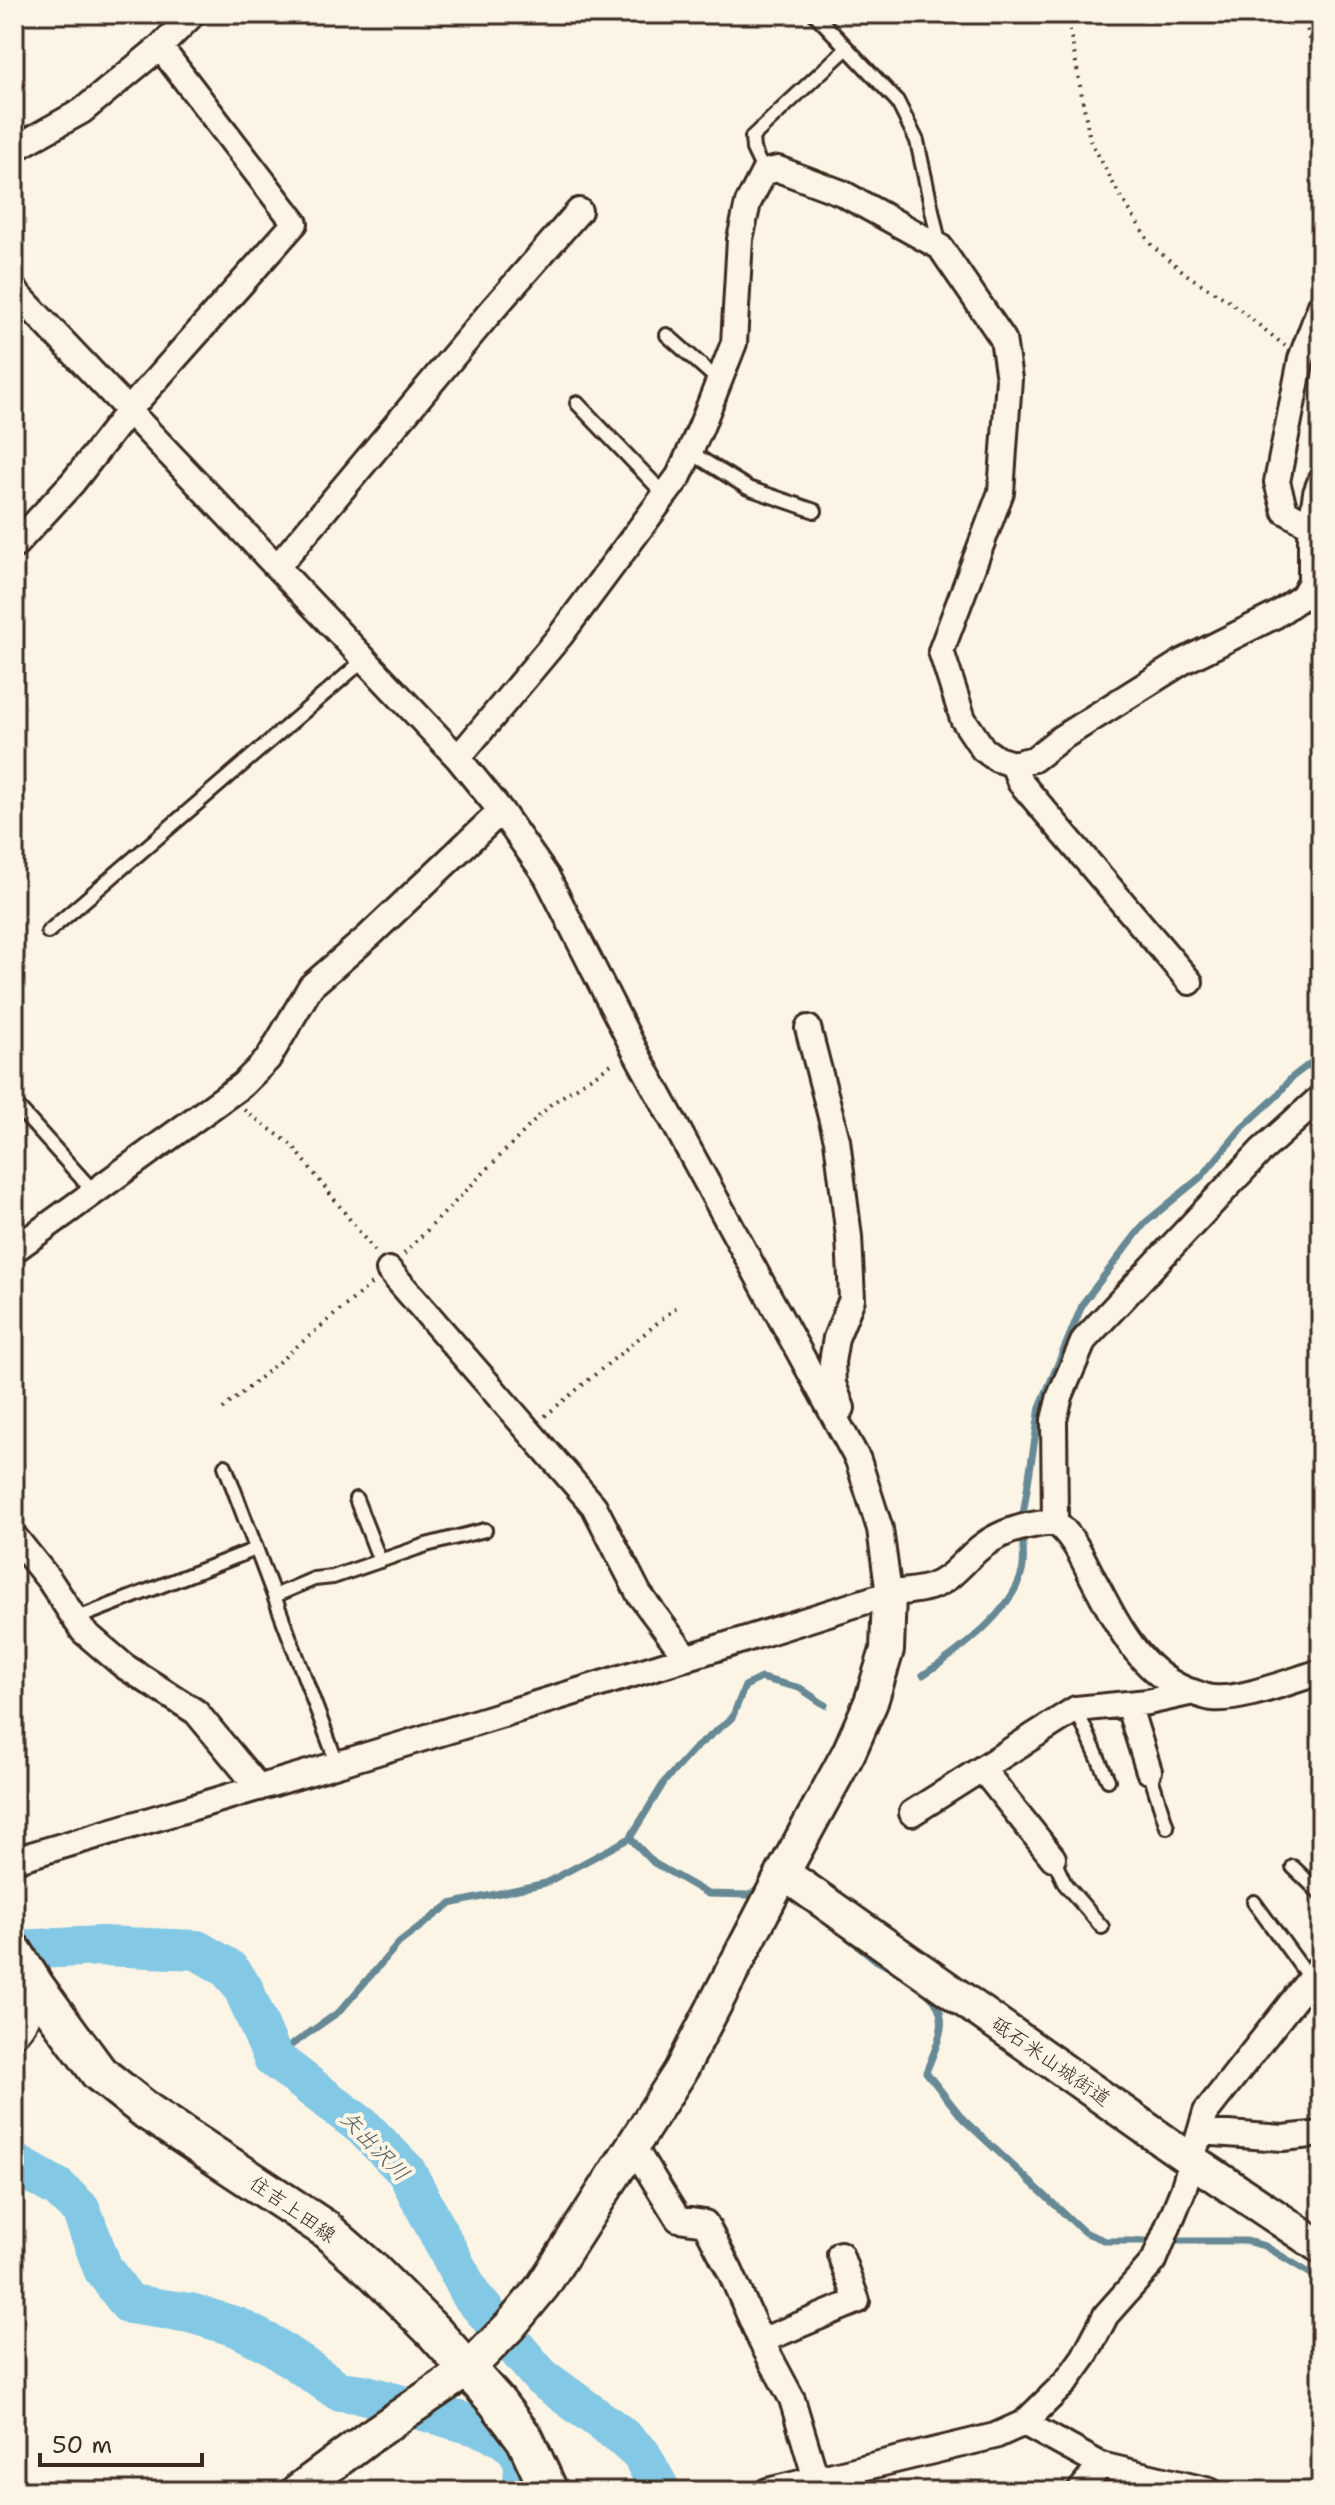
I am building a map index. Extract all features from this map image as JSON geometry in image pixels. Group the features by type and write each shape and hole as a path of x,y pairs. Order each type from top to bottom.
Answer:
{"main road":[{"name":"住吉上田線","path":"24,1968 99,2073 148,2112 324,2228 371,2269 434,2332 496,2401 525,2439 549,2491"}],"street":[{"path":"14,149 82,111 160,47 193,14"},
{"path":"14,546 73,482 129,410 295,223 160,47"},
{"path":"458,758 560,636 679,476 734,343 740,239 748,203 764,172 778,169 842,193 940,247 1003,339 1009,379 1001,492 941,651 963,719 983,749 997,759 1013,764 1034,759 1061,738 1182,662 1276,615 1303,596 1311,582 1311,526 1321,480"},
{"path":"278,566 579,211"},
{"path":"14,290 458,758 501,811 547,877 634,1049 858,1460 880,1529 889,1594 887,1650 871,1702 849,1752 680,2072 543,2286 467,2370 297,2491"},
{"path":"1311,526 1285,511 1277,482 1301,359 1321,305"},
{"path":"1013,764 1020,782 1190,982"},
{"path":"14,1250 242,1085 268,1059 311,986 369,936 501,811"},
{"path":"808,1028 837,1140 849,1237 852,1299 836,1338 832,1362 833,1384 844,1419 839,1425"},
{"path":"1055,1522 1054,1420 1065,1382 1084,1340 1261,1151 1321,1097"},
{"path":"389,1270 594,1506 639,1594 687,1658"},
{"path":"14,1860 687,1658 889,1594 927,1588 946,1580 983,1545 1011,1530 1035,1523 1055,1522 1068,1532 1114,1618 1141,1658 1163,1679 1214,1699 1321,1672"},
{"path":"14,1536 50,1581 83,1631 124,1666 196,1712 259,1788"},
{"path":"912,1813 1076,1709 1128,1704 1193,1692"},
{"path":"1128,1704 1149,1771"},
{"path":"983,1770 1053,1858"},
{"name":"砥石米山城街道","path":"783,1873 1196,2146 1321,2247"},
{"path":"14,2035 29,2015 24,1968"},
{"path":"767,2491 995,2436 1024,2423 1066,2382 1084,2357 1106,2315 1154,2261 1183,2190 1206,2112 1315,1972"},
{"path":"1196,2146 1321,2134"},
{"path":"633,2146 678,2219 705,2223 792,2399 816,2479"},
{"path":"761,2341 857,2301 840,2254"},
{"path":"1024,2423 1101,2465 1210,2491"},
{"path":"1080,2491 1101,2465"}],"lane":[{"path":"815,14 897,101 917,141 940,247"},
{"path":"764,172 753,149 752,137 847,48"},
{"path":"667,335 719,381"},
{"path":"577,403 665,495"},
{"path":"690,452 748,488 815,511"},
{"path":"48,932 365,659"},
{"path":"14,1103 94,1192"},
{"path":"225,1466 337,1763"},
{"path":"356,1499 380,1561"},
{"path":"274,1596 314,1579 333,1577 426,1545 485,1530"},
{"path":"75,1619 256,1549"},
{"path":"1076,1709 1108,1780"},
{"path":"1149,1771 1167,1827"},
{"path":"1053,1858 1065,1884 1102,1927"},
{"path":"1293,1867 1321,1894"},
{"path":"1254,1902 1315,1972"}],"path":[{"path":"1067,14 1090,140 1152,246 1190,277 1229,301 1301,359"},
{"path":"1304,14 1321,93"},
{"path":"223,1409 389,1270 551,1104 634,1049"},
{"path":"227,1096 293,1146 389,1270"},
{"path":"528,1430 679,1305"}],"waterway":[{"path":"1022,1521 1040,1407 1083,1303 1145,1223 1202,1176 1242,1128 1277,1096 1291,1078 1321,1055"},
{"path":"923,1675 982,1630 1007,1602 1022,1572 1022,1534"},
{"path":"273,2058 340,2011 399,1943 450,1904 546,1883 630,1838 665,1781 693,1750 732,1718 745,1686 761,1678 800,1688 825,1705"},
{"path":"630,1838 654,1863 708,1894 749,1895 763,1887"},
{"path":"847,1937 877,1961 899,1973"},
{"name":"矢出沢川","path":"14,1950 102,1946 197,1950 228,1968 243,1988 273,2058 363,2127 406,2171 471,2295 541,2377 619,2434 641,2454 661,2491"},
{"path":"928,1994 936,2003 941,2021 938,2042 926,2072 964,2120 1084,2232 1106,2241 1246,2241 1265,2246 1321,2280"},
{"path":"14,2163 58,2188 81,2210 103,2269 129,2304 190,2313 237,2327 272,2345 339,2391 363,2394 480,2427 501,2436 515,2447 524,2460 523,2491"}]}
